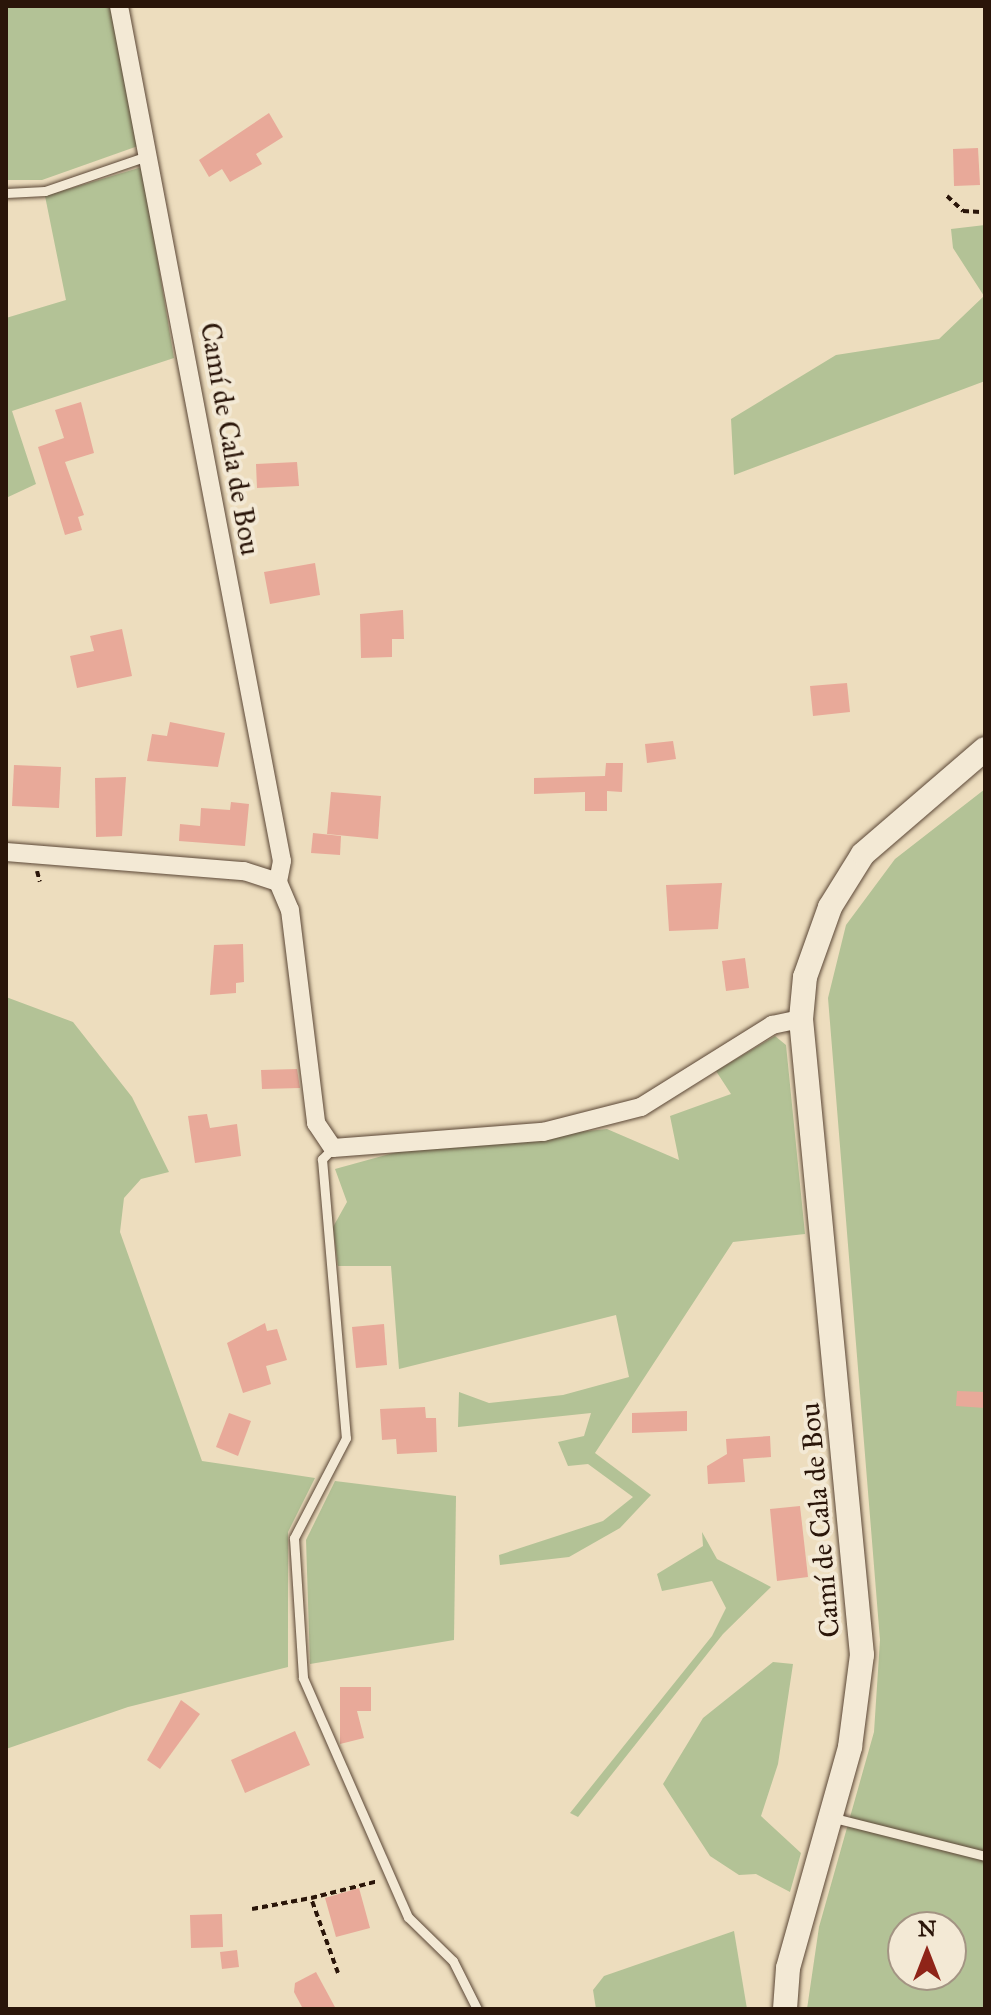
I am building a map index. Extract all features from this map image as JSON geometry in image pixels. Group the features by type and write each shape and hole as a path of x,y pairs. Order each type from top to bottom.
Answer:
{"street":[{"name":"Camí de Cala de Bou","path":"119,6 282,861 278,882"},
{"name":"Camí de Cala de Bou","path":"785,2009 788,1968 830,1817 862,1655 801,1019 815,944 863,854 985,749"},
{"path":"6,852 244,871 278,882 290,910 316,1123 333,1148 543,1132 641,1107 740,1042 801,1019"}],"lane":[{"path":"6,193 45,191 147,156"},
{"path":"333,1148 322,1159 346,1438 294,1538 303,1678 392,1882 422,1938 460,1971 477,2009"},
{"path":"830,1817 985,1856"}],"path":[{"path":"947,196 963,211 985,212"},
{"path":"252,1909 392,1882"},
{"path":"311,1898 338,1973"}],"green space":[{"path":"6,6 110,6 138,146 42,180 6,180"},
{"path":"142,167 174,358 12,411 36,484 6,498 6,318 66,300 45,196"},
{"path":"985,225 985,381 734,475 731,419 836,355 939,339 984,296 953,248 951,229"},
{"path":"985,789 985,2009 807,2009 819,1927 874,1732 880,1640 828,998 846,925 895,859"},
{"path":"6,997 73,1022 132,1097 169,1172 141,1179 124,1198 120,1232 202,1461 315,1478 288,1532 288,1667 128,1707 6,1749"},
{"path":"775,1036 786,1045 805,1234 733,1242 595,1453 651,1495 620,1528 569,1557 500,1565 499,1555 603,1521 633,1497 588,1464 568,1466 558,1442 584,1436 591,1413 458,1427 459,1392 489,1403 563,1395 629,1377 616,1315 399,1369 391,1266 338,1266 333,1227 347,1202 335,1169 404,1150 607,1129 679,1160 670,1116 731,1094 716,1071"},
{"path":"335,1481 456,1496 454,1640 310,1664 306,1540"},
{"path":"702,1532 717,1559 771,1587 723,1634 578,1817 570,1813 712,1636 726,1608 712,1581 662,1591 657,1574 703,1546"},
{"path":"773,1662 793,1664 778,1764 761,1816 801,1853 790,1892 756,1874 739,1875 710,1856 663,1784 703,1718"},
{"path":"734,1931 747,2009 596,2009 593,1990 604,1976"}],"building":[{"path":"269,113 283,137 256,154 262,164 230,182 222,169 209,177 199,160"},
{"path":"978,148 980,185 954,186 953,149"},
{"path":"81,402 94,453 65,462 84,515 78,517 82,530 65,535 38,447 64,438 55,410"},
{"path":"297,462 299,486 257,488 256,464"},
{"path":"315,563 320,595 270,604 264,572"},
{"path":"403,610 404,639 392,639 392,657 361,658 360,614"},
{"path":"122,629 132,676 77,688 70,656 94,651 90,636"},
{"path":"847,683 850,712 813,716 810,686"},
{"path":"170,722 225,733 218,767 147,761 152,734 167,736"},
{"path":"673,741 676,759 647,763 645,744"},
{"path":"606,763 623,763 622,792 607,791 607,811 585,811 585,792 534,794 534,778 605,776"},
{"path":"14,765 61,767 59,808 12,806"},
{"path":"126,777 122,836 96,837 95,778"},
{"path":"331,792 381,796 378,839 327,834"},
{"path":"231,802 249,804 245,846 179,841 180,824 200,826 201,808 230,810"},
{"path":"313,833 341,836 340,855 311,853"},
{"path":"722,883 718,929 669,931 666,885"},
{"path":"243,944 244,982 236,983 236,993 210,995 214,945"},
{"path":"745,958 749,988 726,991 722,961"},
{"path":"297,1069 300,1088 262,1089 261,1070"},
{"path":"207,1114 210,1128 237,1124 241,1156 195,1163 188,1116"},
{"path":"265,1323 267,1331 277,1329 287,1360 266,1366 271,1384 243,1393 227,1343"},
{"path":"384,1324 387,1365 356,1368 352,1327"},
{"path":"957,1391 985,1392 985,1408 956,1406"},
{"path":"425,1407 426,1418 436,1418 437,1452 397,1454 396,1439 382,1440 380,1409"},
{"path":"687,1411 687,1431 632,1433 632,1413"},
{"path":"229,1413 251,1421 238,1456 216,1447"},
{"path":"770,1436 771,1457 743,1459 745,1482 708,1484 707,1466 727,1454 726,1439"},
{"path":"800,1506 808,1577 777,1581 770,1509"},
{"path":"340,1687 371,1687 371,1711 357,1711 364,1738 340,1744"},
{"path":"181,1700 200,1714 160,1769 147,1760"},
{"path":"295,1731 310,1765 245,1793 231,1760"},
{"path":"359,1888 370,1928 336,1937 325,1898"},
{"path":"222,1914 223,1947 191,1948 190,1915"},
{"path":"237,1950 239,1967 222,1969 220,1952"},
{"path":"316,1972 336,2009 303,2009 294,1992 295,1983"}]}
